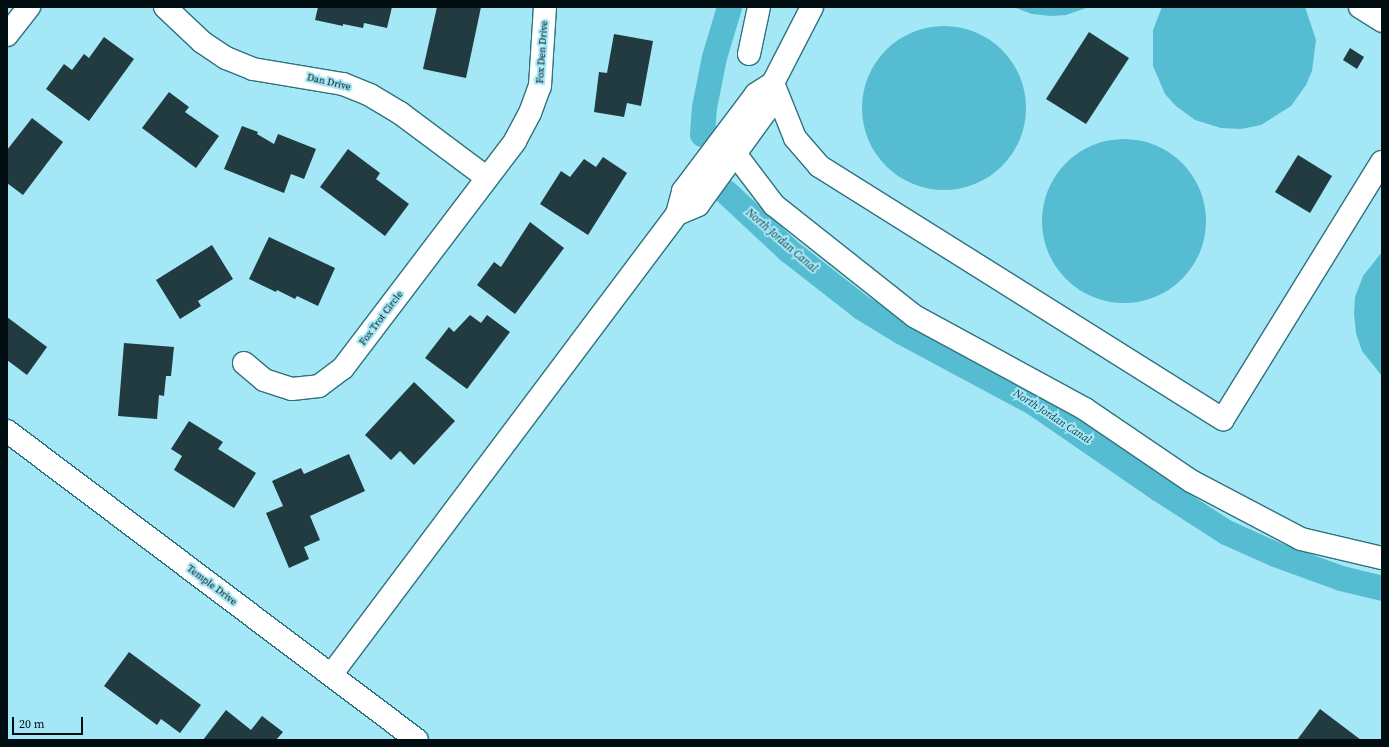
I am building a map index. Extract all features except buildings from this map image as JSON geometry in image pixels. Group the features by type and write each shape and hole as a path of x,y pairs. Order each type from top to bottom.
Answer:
{"street":[{"path":"7,35 29,7"},
{"name":"Dan Drive","path":"165,7 202,42 226,58 253,68 343,84 370,94 400,113 486,177"},
{"name":"Fox Den Drive","path":"486,177 515,141 533,106 540,86 543,61 545,7"},
{"path":"749,54 759,7"},
{"path":"677,214 698,205 736,155 766,111 773,83 812,7"},
{"path":"1360,7 1382,20"},
{"path":"773,83 795,138 818,166 1223,419 1382,162"},
{"path":"331,675 677,214 683,191 756,94 773,83"},
{"path":"736,155 774,205 914,316 1085,409 1191,481 1301,539 1382,558"},
{"name":"Fox Trot Circle","path":"244,363 264,380 292,389 319,386 343,368 486,177"},
{"name":"Temple Drive","path":"7,431 417,740"}],"water":[{"path":"1013,7 1089,7 1066,15 1051,16 1032,14"},
{"path":"1162,7 1305,7 1316,40 1312,71 1306,85 1291,106 1261,125 1241,129 1221,128 1195,120 1176,106 1165,94 1153,66 1153,30"},
{"path":"936,26 952,26 968,29 983,36 996,44 1008,56 1023,84 1026,108 1025,124 1020,139 1008,160 996,172 968,187 952,190 936,190 920,187 905,180 892,172 880,160 865,132 862,116 862,100 865,84 872,69 880,56 892,44 920,29"},
{"path":"1116,139 1132,139 1148,142 1163,149 1176,157 1188,169 1203,197 1206,221 1205,237 1200,252 1188,273 1176,285 1148,300 1132,303 1116,303 1100,300 1085,293 1072,285 1060,273 1045,245 1042,229 1042,213 1045,197 1052,182 1060,169 1072,157 1100,142"},
{"path":"1382,252 1382,376 1362,351 1356,333 1354,314 1355,297 1363,276"}],"waterway":[{"name":"North Jordan Canal","path":"702,134 704,107 714,57 729,7"},
{"name":"North Jordan Canal","path":"726,192 788,250 861,307 900,331 1034,403 1159,489 1226,532 1275,554 1341,578 1382,588"}]}
